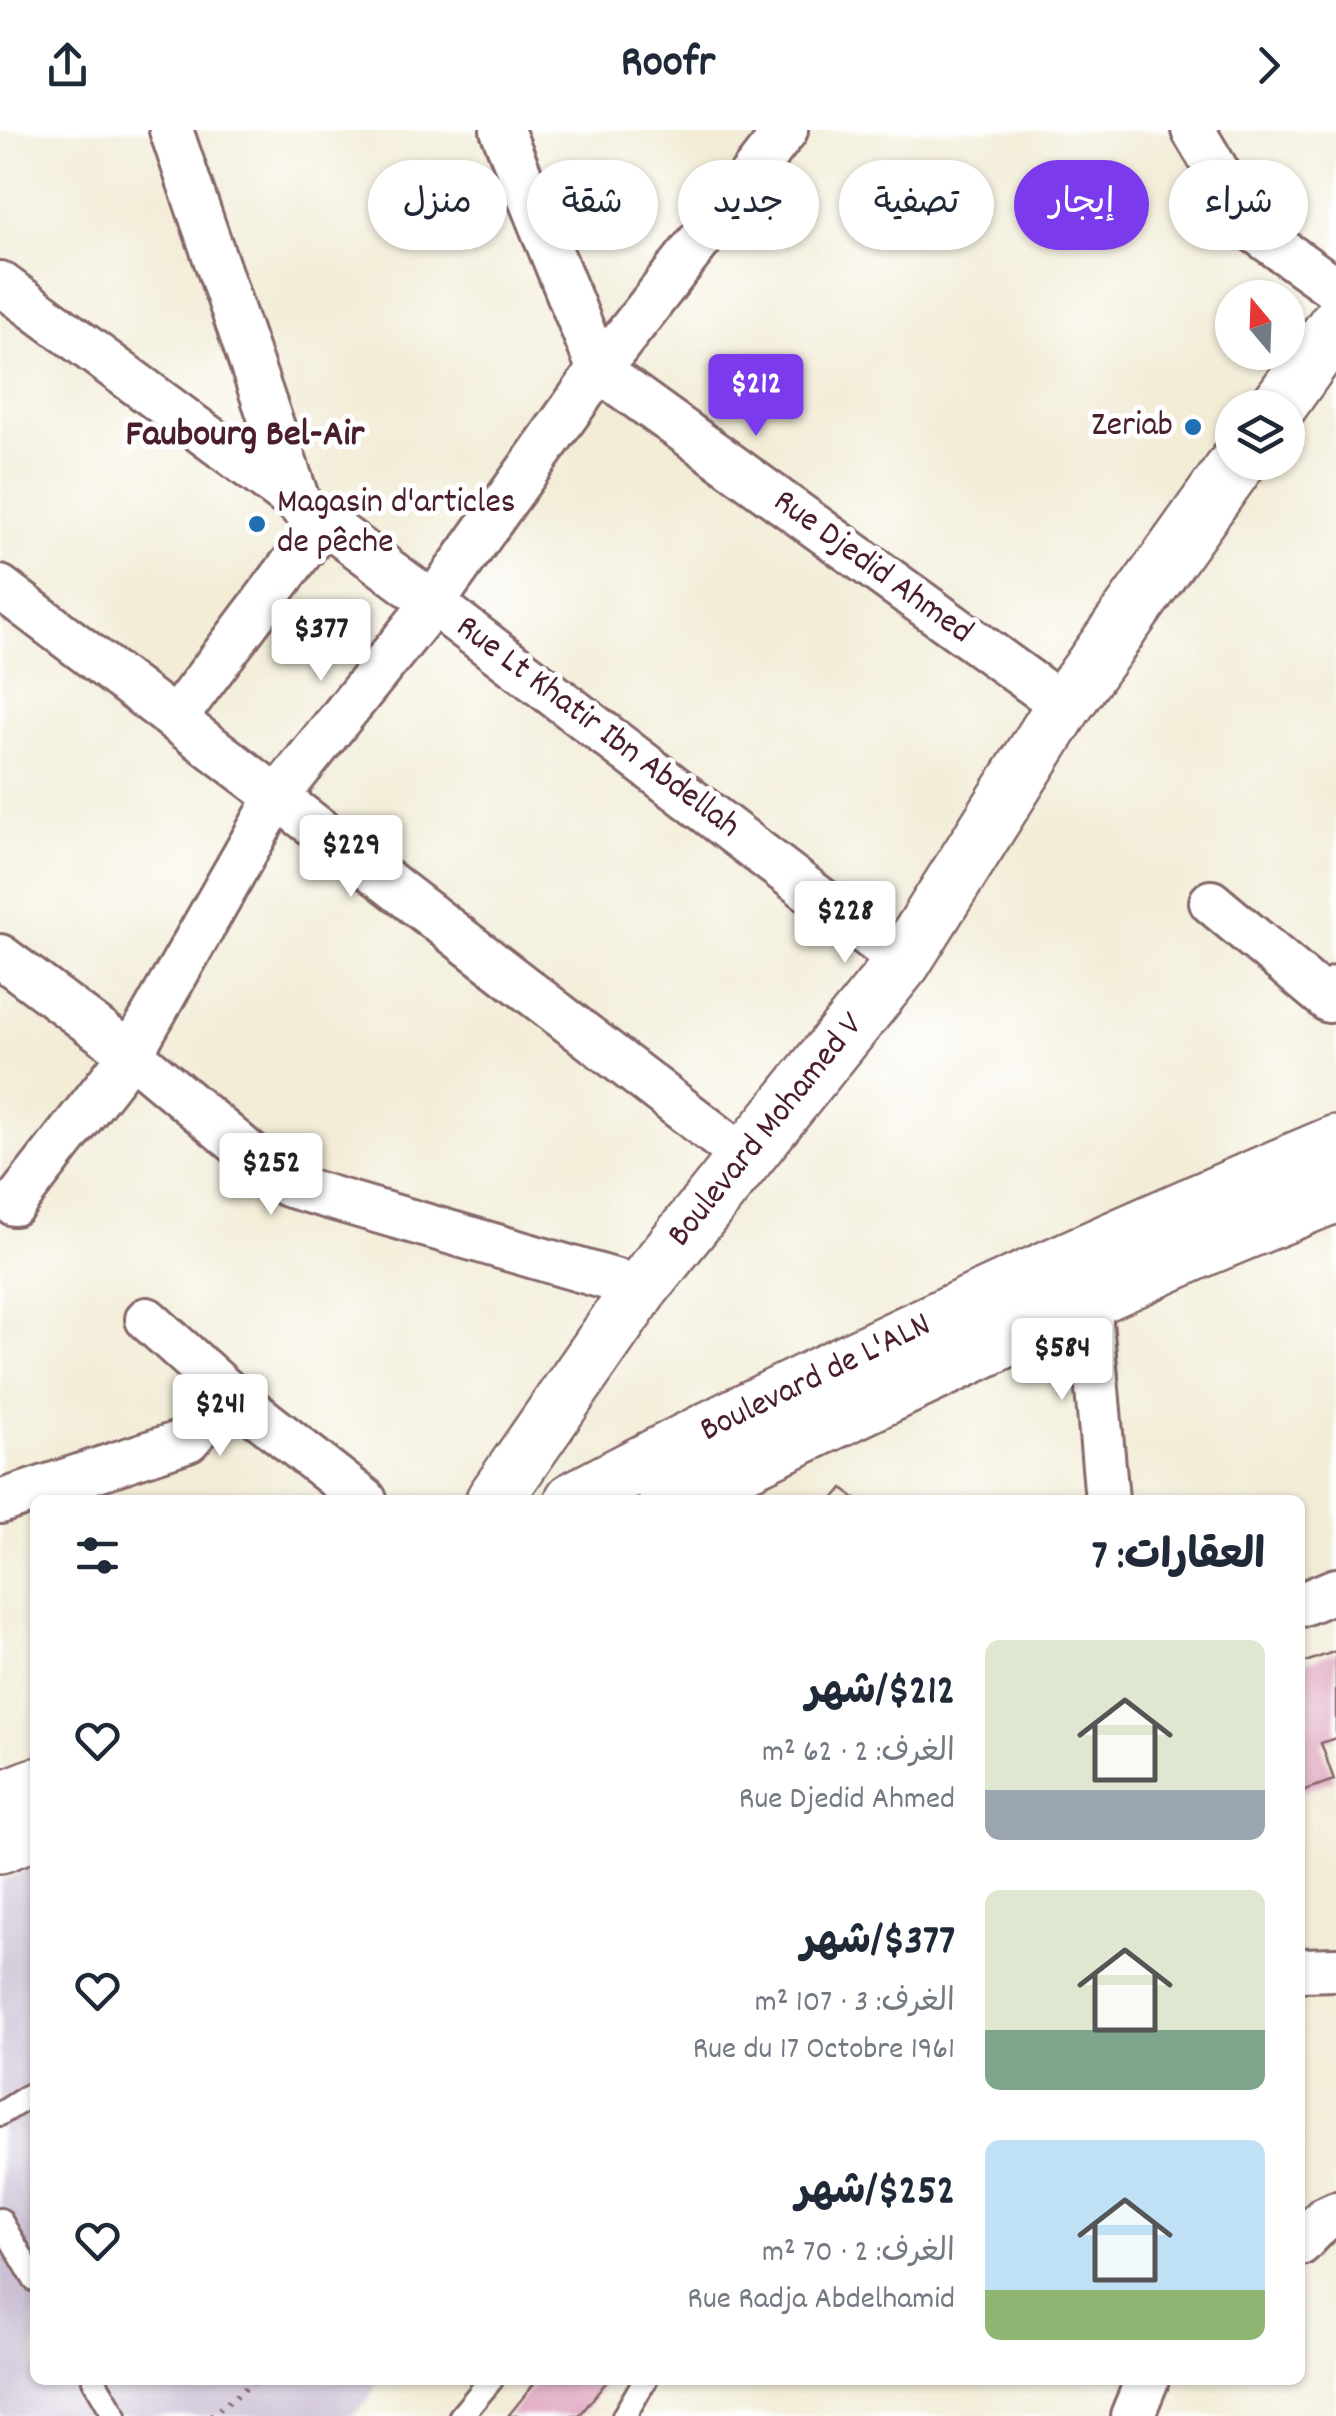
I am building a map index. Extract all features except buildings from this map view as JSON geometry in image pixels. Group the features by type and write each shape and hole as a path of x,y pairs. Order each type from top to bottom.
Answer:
{"main road":[{"path":"1290,390 1336,325"},
{"name":"Boulevard Mohamed V","path":"497,1495 641,1288 903,962 1064,706 1225,480"},
{"name":"Boulevard de L'ALN","path":"582,1495 806,1382 1069,1258 1336,1143"},
{"name":"Boulevard de L'ALN","path":"678,1495 1089,1300 1336,1194"},
{"path":"0,1800 30,1788"},
{"path":"0,1846 30,1832"}],"street":[{"path":"171,130 311,514 175,719"},
{"path":"502,130 599,370"},
{"path":"14,1204 131,1054 277,797 433,603 599,370 786,130"},
{"path":"1193,130 1252,228 1336,289"},
{"name":"Rue Lt Khatir Ibn Abdellah","path":"0,283 433,603 903,962"},
{"name":"Rue Djedid Ahmed","path":"599,370 1064,706"},
{"path":"0,587 744,1158"},
{"path":"1211,902 1329,1001 1336,988"},
{"path":"0,956 131,1054 286,1185 641,1288"},
{"path":"1089,1300 1107,1495"},
{"path":"148,1318 230,1394 360,1495"},
{"path":"0,1502 188,1440 230,1394"},
{"path":"1305,1603 1336,1590"},
{"path":"1305,1970 1336,1970"},
{"path":"1132,2416 1145,2385"}],"lane":[{"path":"0,2114 30,2095"},
{"path":"0,2220 30,2271"},
{"path":"97,2385 115,2416"},
{"path":"461,2416 487,2385"},
{"path":"624,2416 643,2385"}],"path":[{"path":"210,2416 250,2385"}],"shaded area":[{"path":"30,1868 30,2385 376,2385 366,2403 351,2416 0,2416 0,1881"}],"place":[{"name":"Zeriab","path":"1193,427"},
{"name":"Magasin d'articles de pêche","path":"257,524"}],"district":[{"name":"Faubourg Bel-Air","path":"245,436"}]}
